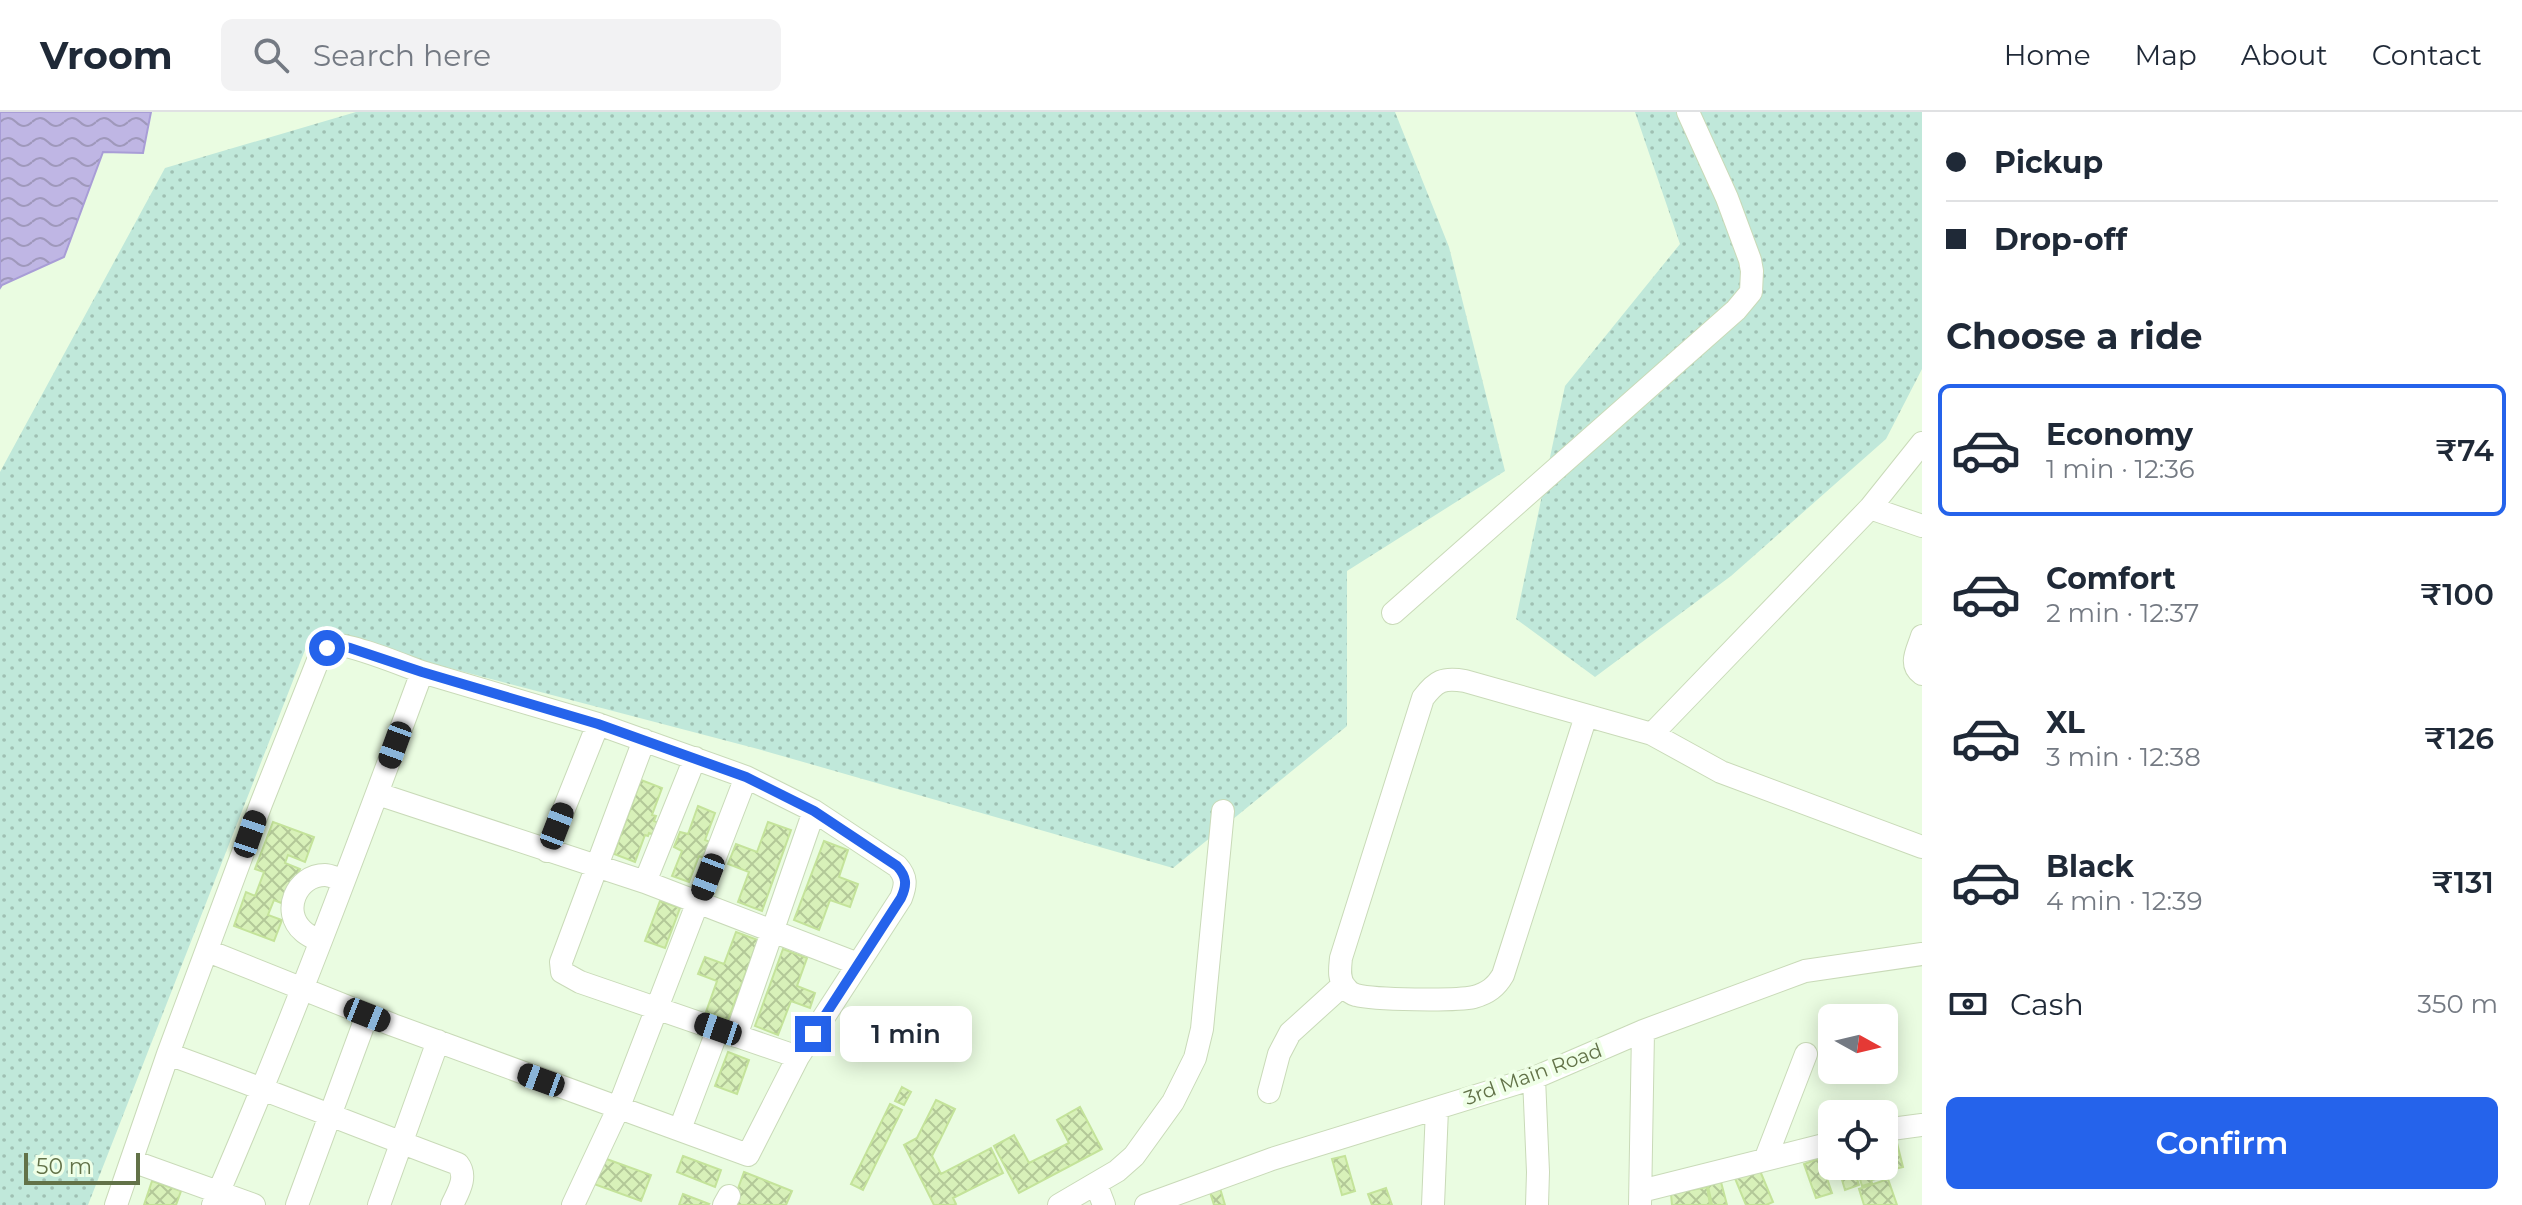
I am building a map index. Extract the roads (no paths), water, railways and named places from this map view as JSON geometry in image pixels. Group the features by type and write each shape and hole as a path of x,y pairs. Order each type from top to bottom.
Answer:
{"street":[{"path":"1393,613 1736,310 1751,292 1750,260 1727,198 1688,112"},
{"path":"1652,734 1870,508 1922,443"},
{"path":"1870,508 1922,526"},
{"path":"1922,636 1914,662 1917,671 1922,674"},
{"path":"116,1205 168,1054 261,804 319,658 327,648 335,645 350,648 598,724 746,777 814,811 897,866 906,883 901,898 798,1057 748,1155 367,1015 208,951"},
{"path":"216,1198 264,1088 422,672"},
{"path":"1586,716 1503,975 1496,986 1473,997 1451,999 1356,995 1343,985 1341,958 1423,698 1439,680 1465,681 1652,734 1721,772 1922,847"},
{"path":"547,851 598,724"},
{"path":"644,740 561,962 562,972 580,982 798,1057"},
{"path":"645,882 695,758"},
{"path":"573,1205 618,1109 659,1009 746,777"},
{"path":"378,794 645,882 858,964"},
{"path":"680,1129 772,931 814,811"},
{"path":"1059,1205 1100,1194 1117,1171 1134,1156 1173,1102 1195,1058 1202,1029 1223,811"},
{"path":"319,941 301,930 292,913 294,895 301,884 312,878 325,875 343,880"},
{"name":"3rd Main Road","path":"1154,1203 1272,1159 1534,1078 1643,1031 1805,971 1922,954"},
{"path":"1269,1092 1279,1054 1290,1033 1343,985"},
{"path":"297,1205 367,1015"},
{"path":"1643,1031 1641,1198 1818,1147"},
{"path":"379,1205 438,1041"},
{"path":"168,1054 458,1164 463,1177 452,1205"},
{"path":"1765,1160 1806,1054"},
{"path":"1534,1078 1537,1205"},
{"path":"1433,1205 1437,1109"},
{"path":"1898,1128 1922,1125"},
{"path":"132,1161 216,1198 254,1205"}],"water":[{"path":"0,112 151,112 143,153 103,152 64,257 0,288"}]}
